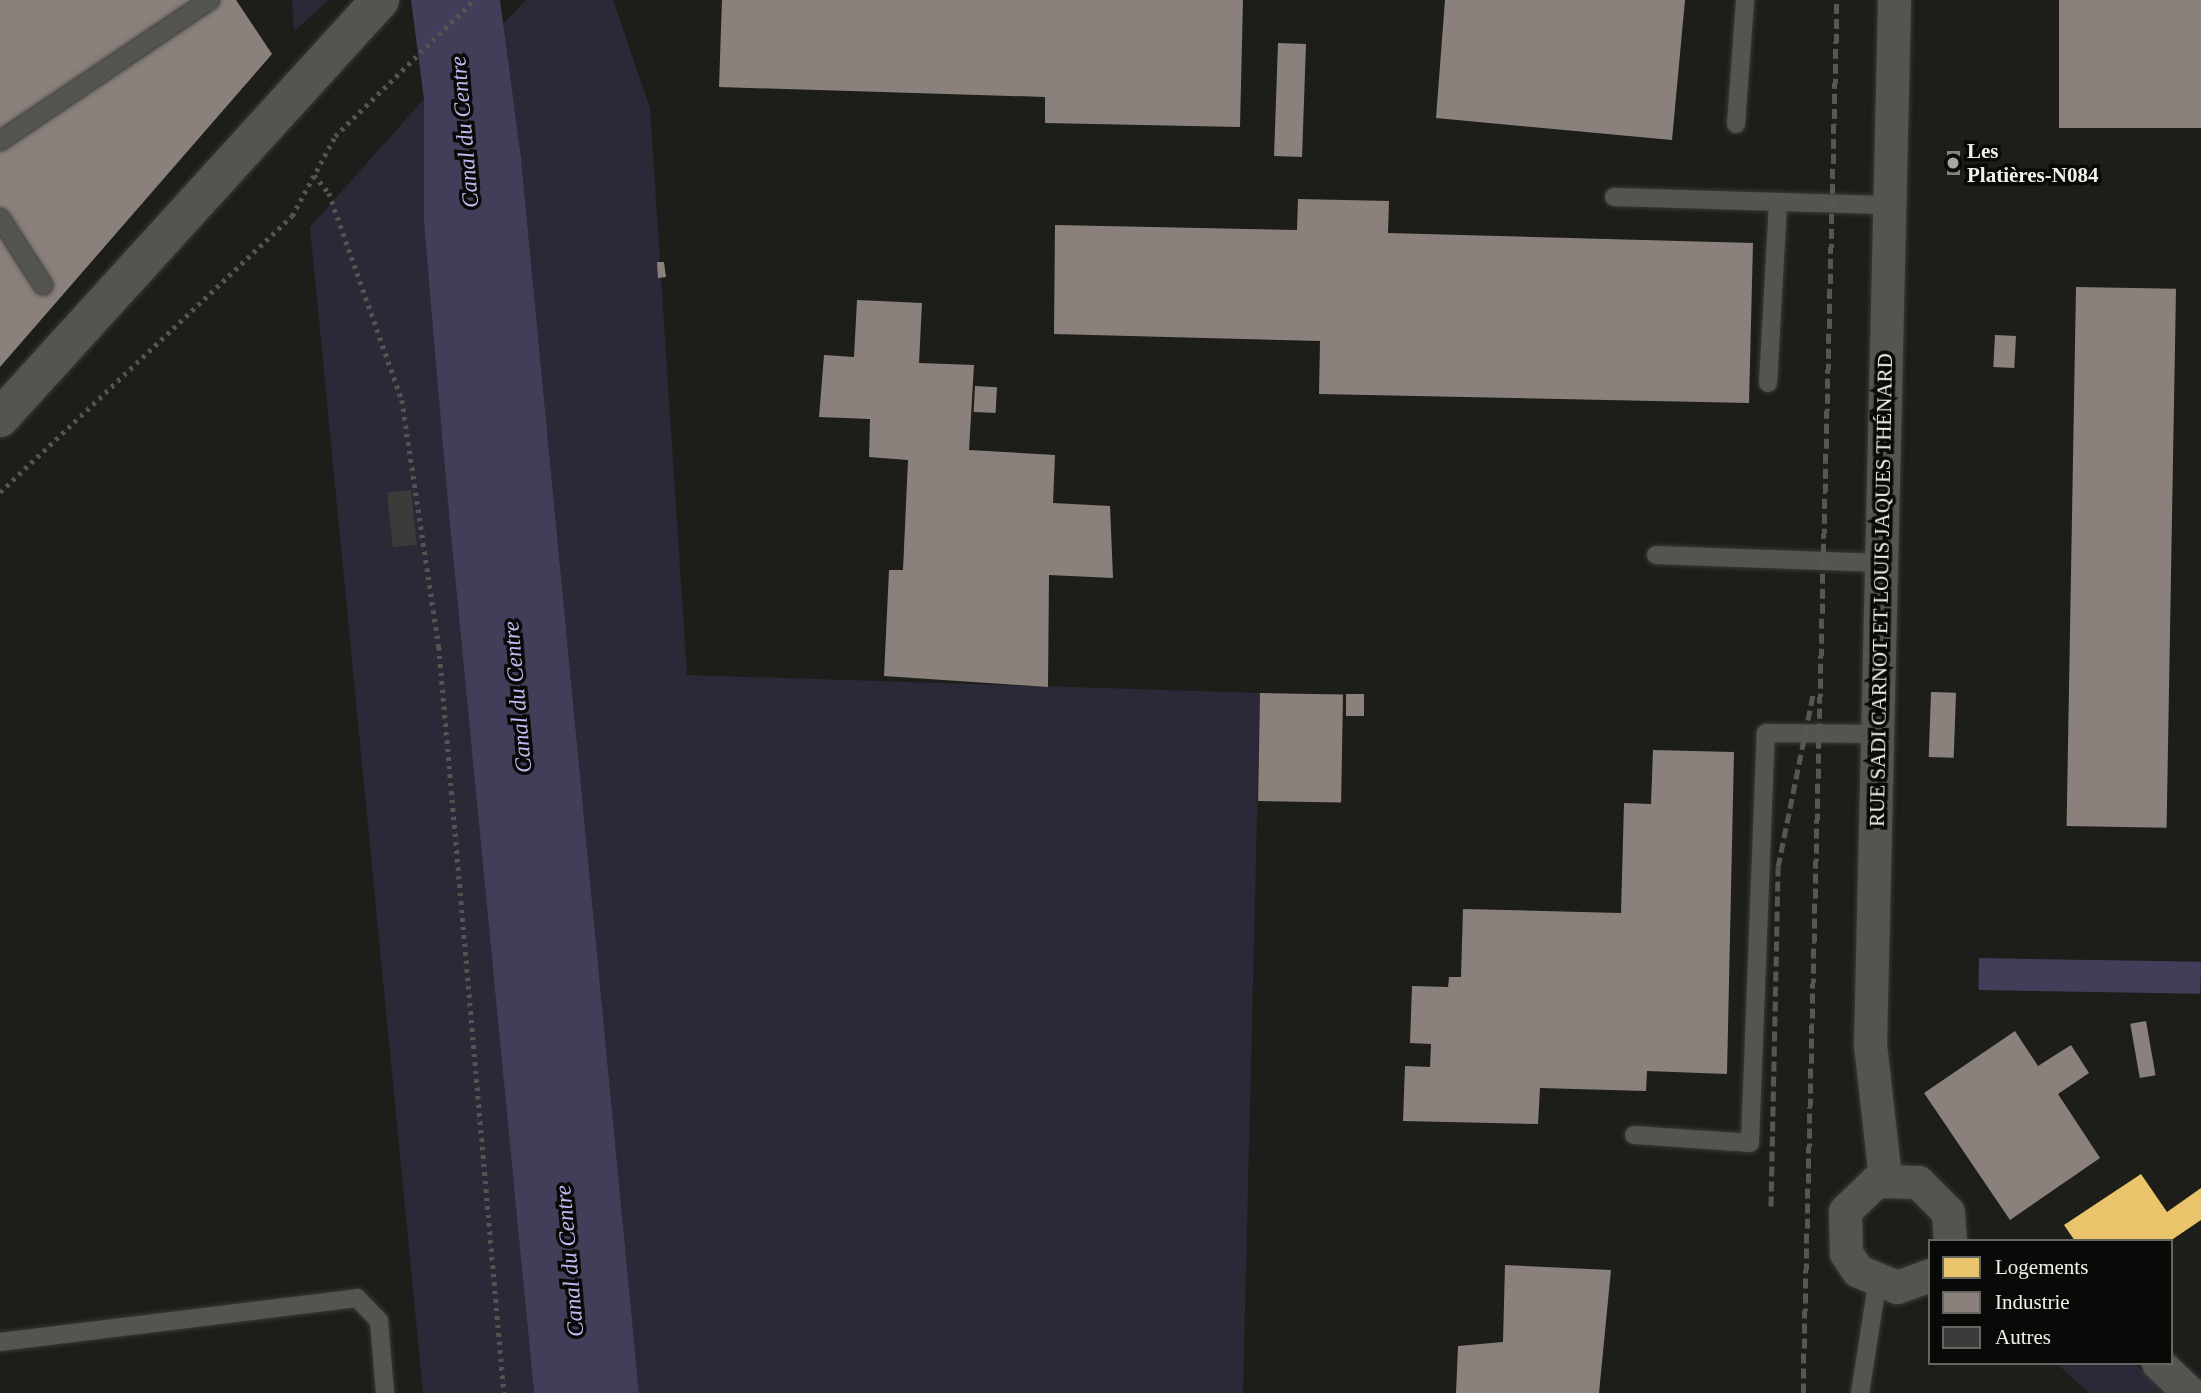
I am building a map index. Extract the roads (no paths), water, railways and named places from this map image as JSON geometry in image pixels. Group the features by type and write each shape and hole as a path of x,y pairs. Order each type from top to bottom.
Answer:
{"main road":[{"path":"0,418 345,34 380,0"}],"street":[{"name":"RUE SADI CARNOT ET LOUIS JAQUES THÉNARD","path":"1885,1178 1870,1045 1894,0"},
{"path":"1928,1276 1897,1287 1877,1284 1846,1253 1841,1231 1857,1193 1885,1178 1918,1182 1937,1195 1948,1212 1950,1239"},
{"path":"2160,1365 2190,1393"}],"lane":[{"path":"0,141 210,0"},
{"path":"1736,124 1745,0"},
{"path":"1614,197 1890,205"},
{"path":"1768,383 1778,202"},
{"path":"0,219 43,285"},
{"path":"1656,555 1882,563"},
{"path":"1634,1135 1750,1143 1766,733 1878,734"},
{"path":"1860,1393 1877,1284"},
{"path":"0,1342 357,1298 379,1321 385,1393"}],"water":[{"name":"Canal du Centre","path":"411,0 500,0 521,158 639,1393 534,1393 447,492 424,223 424,99"},
{"path":"1979,958 2201,962 2200,994 1978,990"}],"railway":[{"path":"1803,1393 1837,0"},
{"path":"1771,1206 1778,867 1813,695"}],"place":[{"name":"Les Platières-N084","path":"1953,163"}]}
